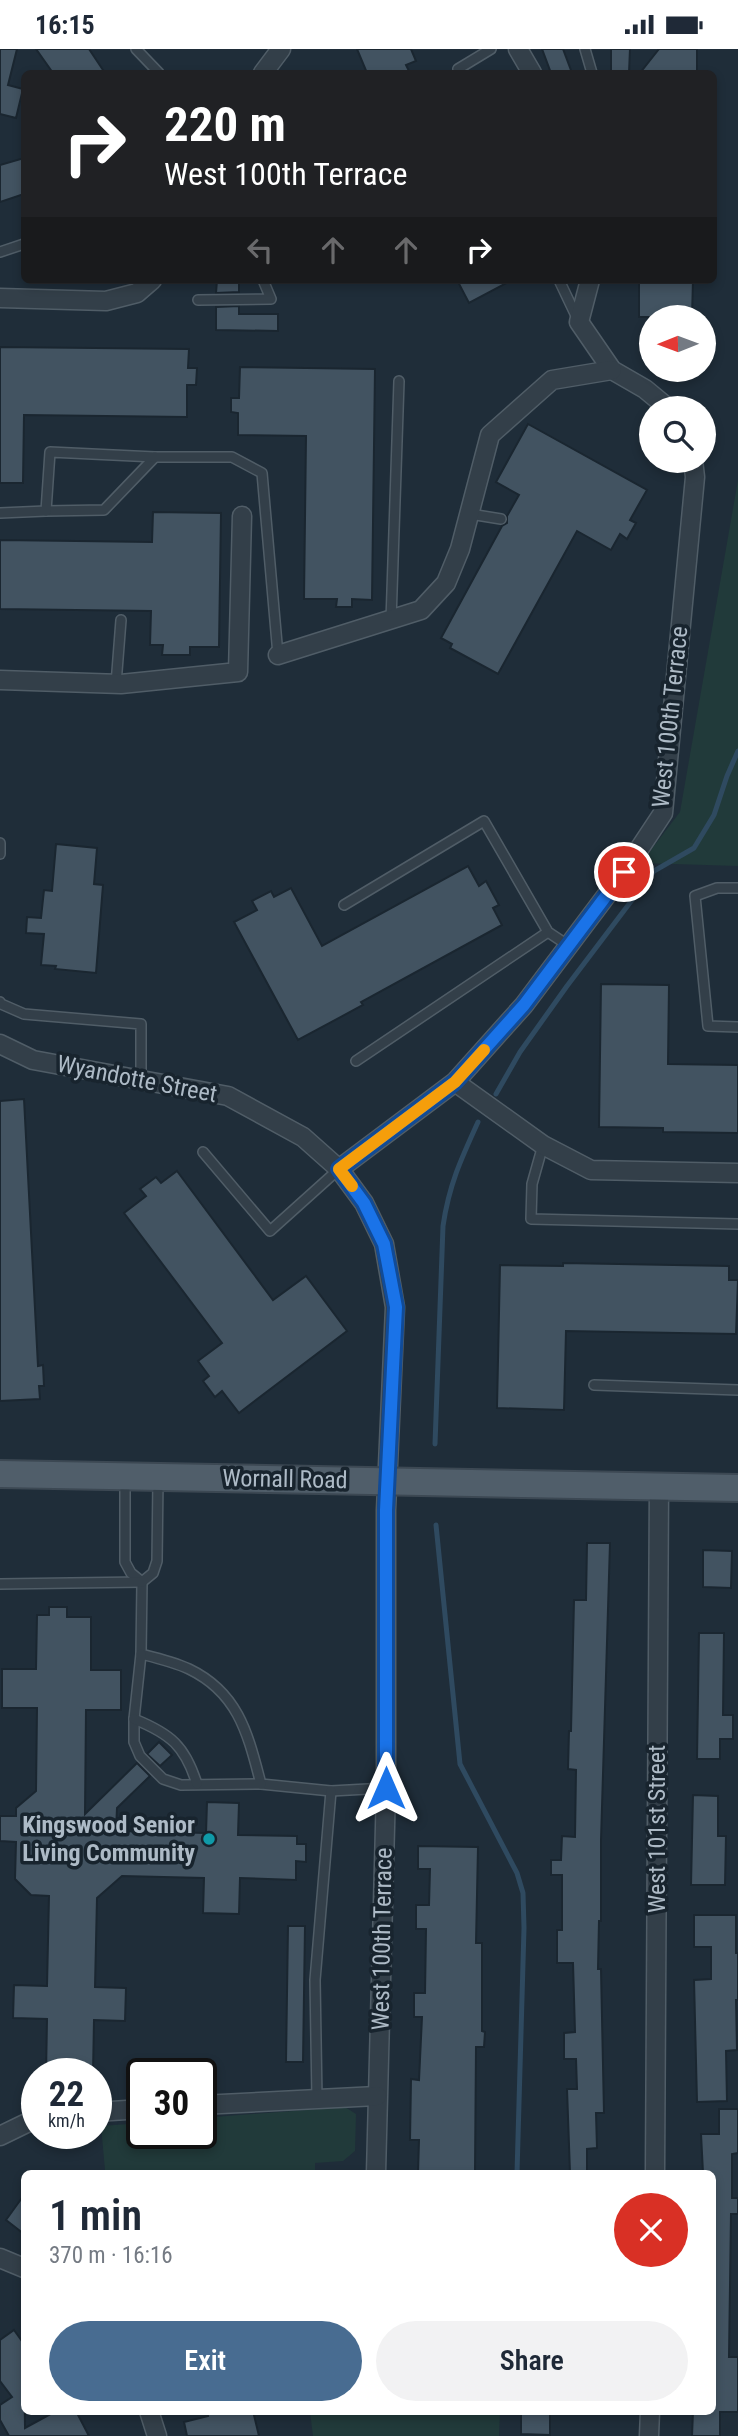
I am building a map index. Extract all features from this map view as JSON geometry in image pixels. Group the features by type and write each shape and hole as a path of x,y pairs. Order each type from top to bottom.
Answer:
{"main road":[{"name":"Wornall Road","path":"0,1474 738,1488"}],"street":[{"path":"265,70 281,49"},
{"path":"518,49 530,70"},
{"path":"0,298 106,301 136,293 147,284"},
{"path":"589,284 579,322 611,370 653,396"},
{"path":"278,655 421,610 446,583 460,549 491,435 552,380 611,370"},
{"name":"West 100th Terrace","path":"376,2170 386,1788 387,1481 396,1307 384,1244 364,1203 339,1169 455,1082 524,1005 624,872 663,813 695,473"},
{"path":"0,680 116,684 238,671 242,516"},
{"name":"Wyandotte Street","path":"0,1044 33,1060 228,1096 303,1137 339,1169"},
{"path":"455,1082 543,1145 591,1170 738,1173"},
{"name":"West 101st Street","path":"655,2170 659,1485"},
{"path":"217,2104 377,2096"},
{"path":"0,2136 21,2126"},
{"path":"0,2258 21,2267"},
{"path":"150,2415 157,2436"},
{"path":"649,2436 650,2415"}],"lane":[{"path":"136,49 156,70"},
{"path":"458,70 491,49"},
{"path":"585,49 591,70"},
{"path":"0,252 21,245"},
{"path":"198,300 271,299 265,284"},
{"path":"561,284 579,322"},
{"path":"391,621 398,381"},
{"path":"46,511 50,452 155,457 232,457 262,473 278,655"},
{"path":"0,513 104,510 155,457"},
{"path":"470,514 501,519"},
{"path":"116,684 121,620"},
{"path":"344,905 484,821 548,932 569,946"},
{"path":"0,843 0,854"},
{"path":"738,888 717,888 695,896 708,1026 738,1027"},
{"path":"356,1062 548,932"},
{"path":"0,1004 24,1014 141,1024 141,1080"},
{"path":"543,1145 532,1184 531,1219 738,1224"},
{"path":"203,1152 270,1231 339,1169"},
{"path":"594,1385 738,1391"},
{"path":"125,1477 125,1562 131,1573 142,1582"},
{"path":"0,1584 142,1582 153,1573 158,1561 159,1477"},
{"path":"142,1582 141,1654 134,1742 140,1756 163,1779 181,1785 261,1784 331,1791 386,1788"},
{"path":"141,1654 187,1668 216,1685 237,1711 249,1738 261,1784"},
{"path":"134,1720 166,1733 178,1744 191,1764 197,1784"},
{"path":"317,2099 315,1980 331,1791"}],"green space":[{"path":"738,480 738,866 641,863 680,812"},
{"path":"345,2107 356,2114 355,2151 343,2161 315,2163 315,2170 105,2170 103,2149 112,2149 112,2125 126,2124 126,2149 217,2149 217,2117"},
{"path":"310,2415 500,2415 499,2436 313,2436"}],"building":[{"path":"0,49 17,49 8,85 21,88 16,118 0,114"},
{"path":"36,49 89,49 103,70 51,70"},
{"path":"357,49 411,49 416,61 406,65 408,70 366,70"},
{"path":"542,49 563,49 571,70 550,70"},
{"path":"611,49 630,49 629,70 611,70"},
{"path":"659,49 697,49 697,70 642,70"},
{"path":"21,159 21,195 0,202 0,165"},
{"path":"217,284 239,284 239,292 216,293"},
{"path":"459,284 505,284 469,303"},
{"path":"639,284 693,284 692,305 639,305"},
{"path":"239,306 239,314 278,314 278,331 216,330 216,307"},
{"path":"0,347 189,349 188,368 197,368 196,385 187,385 187,417 24,415 23,483 0,483"},
{"path":"240,367 375,369 372,600 352,599 352,607 336,607 337,599 304,599 306,436 238,435 238,413 231,412 231,398 239,398"},
{"path":"528,424 647,490 630,520 636,523 627,539 620,534 611,550 577,531 498,674 450,648 452,644 441,638 502,526 507,523 507,516 519,495 496,482"},
{"path":"153,512 221,513 219,647 190,647 190,655 162,655 163,645 150,645 151,611 0,609 0,540 152,542"},
{"path":"56,844 97,848 94,884 103,885 96,973 41,965 44,934 26,933 27,917 41,918 44,890 52,891"},
{"path":"468,866 479,886 486,881 499,905 493,908 502,925 361,1002 363,1005 298,1040 234,922 257,910 252,901 271,891 274,897 291,888 322,946"},
{"path":"601,984 669,985 668,1064 738,1065 738,1133 663,1132 663,1128 599,1127"},
{"path":"24,1099 38,1366 43,1365 44,1386 39,1386 40,1399 0,1401 0,1101"},
{"path":"177,1171 273,1300 306,1276 347,1331 239,1413 222,1391 215,1397 203,1381 209,1376 198,1361 222,1343 124,1213 146,1196 140,1189 156,1177 161,1183"},
{"path":"563,1263 729,1266 729,1280 738,1280 736,1334 566,1331 564,1410 497,1408 500,1265 563,1266"},
{"path":"587,1543 610,1543 598,1969 601,1969 604,2113 596,2113 597,2148 587,2149 587,2170 570,2170 567,2089 577,2089 576,2059 564,2059 564,2033 575,2032 573,1963 557,1963 557,1930 562,1930 562,1875 551,1875 551,1860 561,1860 562,1836 575,1837 576,1770 568,1769 574,1600 586,1600"},
{"path":"703,1550 732,1551 731,1588 703,1587"},
{"name":"Kingswood Senior Living Community","path":"49,1607 67,1607 67,1617 91,1617 91,1670 121,1670 121,1710 86,1710 85,1814 137,1763 150,1776 117,1808 116,1831 206,1833 207,1802 239,1803 238,1835 297,1836 297,1844 306,1844 306,1862 296,1861 296,1880 240,1878 239,1914 203,1913 204,1878 122,1876 97,1898 95,1987 126,1988 125,2021 94,2020 93,2058 46,2058 47,2019 13,2018 14,1985 47,1986 49,1896 31,1895 15,1879 16,1842 0,1841 0,1816 16,1816 16,1808 36,1791 37,1708 2,1708 2,1669 36,1669 37,1615 49,1615"},
{"path":"699,1633 724,1633 723,1715 733,1715 733,1739 720,1739 720,1759 697,1759"},
{"path":"159,1742 172,1755 160,1766 147,1754"},
{"path":"693,1795 718,1796 718,1836 726,1836 725,1885 691,1885"},
{"path":"418,1846 478,1847 476,1943 482,1943 482,2031 485,2032 484,2047 476,2047 475,2170 418,2170 419,2140 410,2140 411,2079 419,2080 422,2017 414,2017 414,1993 425,1993 426,1929 416,1929 416,1905 429,1905 430,1869 418,1869"},
{"path":"694,1915 736,1915 737,2050 726,2051 727,2101 697,2102 694,1980 711,1979 711,1947 694,1947"},
{"path":"288,1926 305,1926 303,2062 286,2062"},
{"path":"719,2109 738,2109 738,2153 732,2154 732,2198 738,2198 738,2214 731,2214 729,2357 738,2357 738,2412 720,2412 720,2436 692,2436 693,2415 716,2415 716,2170 703,2170 701,2134 719,2134"},
{"path":"21,2199 21,2232 6,2220"},
{"path":"14,2330 21,2340 21,2415 25,2415 25,2428 49,2415 78,2415 89,2436 9,2436 0,2420 0,2405 12,2397 0,2381 0,2340"},
{"path":"254,2415 259,2436 187,2436 184,2422 208,2416"},
{"path":"521,2415 550,2415 550,2435 521,2434"}],"waterway":[{"path":"496,1094 520,1052 654,871 694,848 714,815 738,751"},
{"path":"435,1444 443,1226 456,1173 478,1122"},
{"path":"436,1525 460,1764 517,1873 523,1893 517,2170"}],"slow traffic":[{"path":"352,1186 339,1169 455,1082 484,1050"}],"place":[{"name":"Kingswood Senior Living Community","path":"209,1839"}],"route":[{"path":"386,1788 386,1510 396,1307 384,1244 364,1203 339,1169 455,1082 524,1005 624,872"}]}
